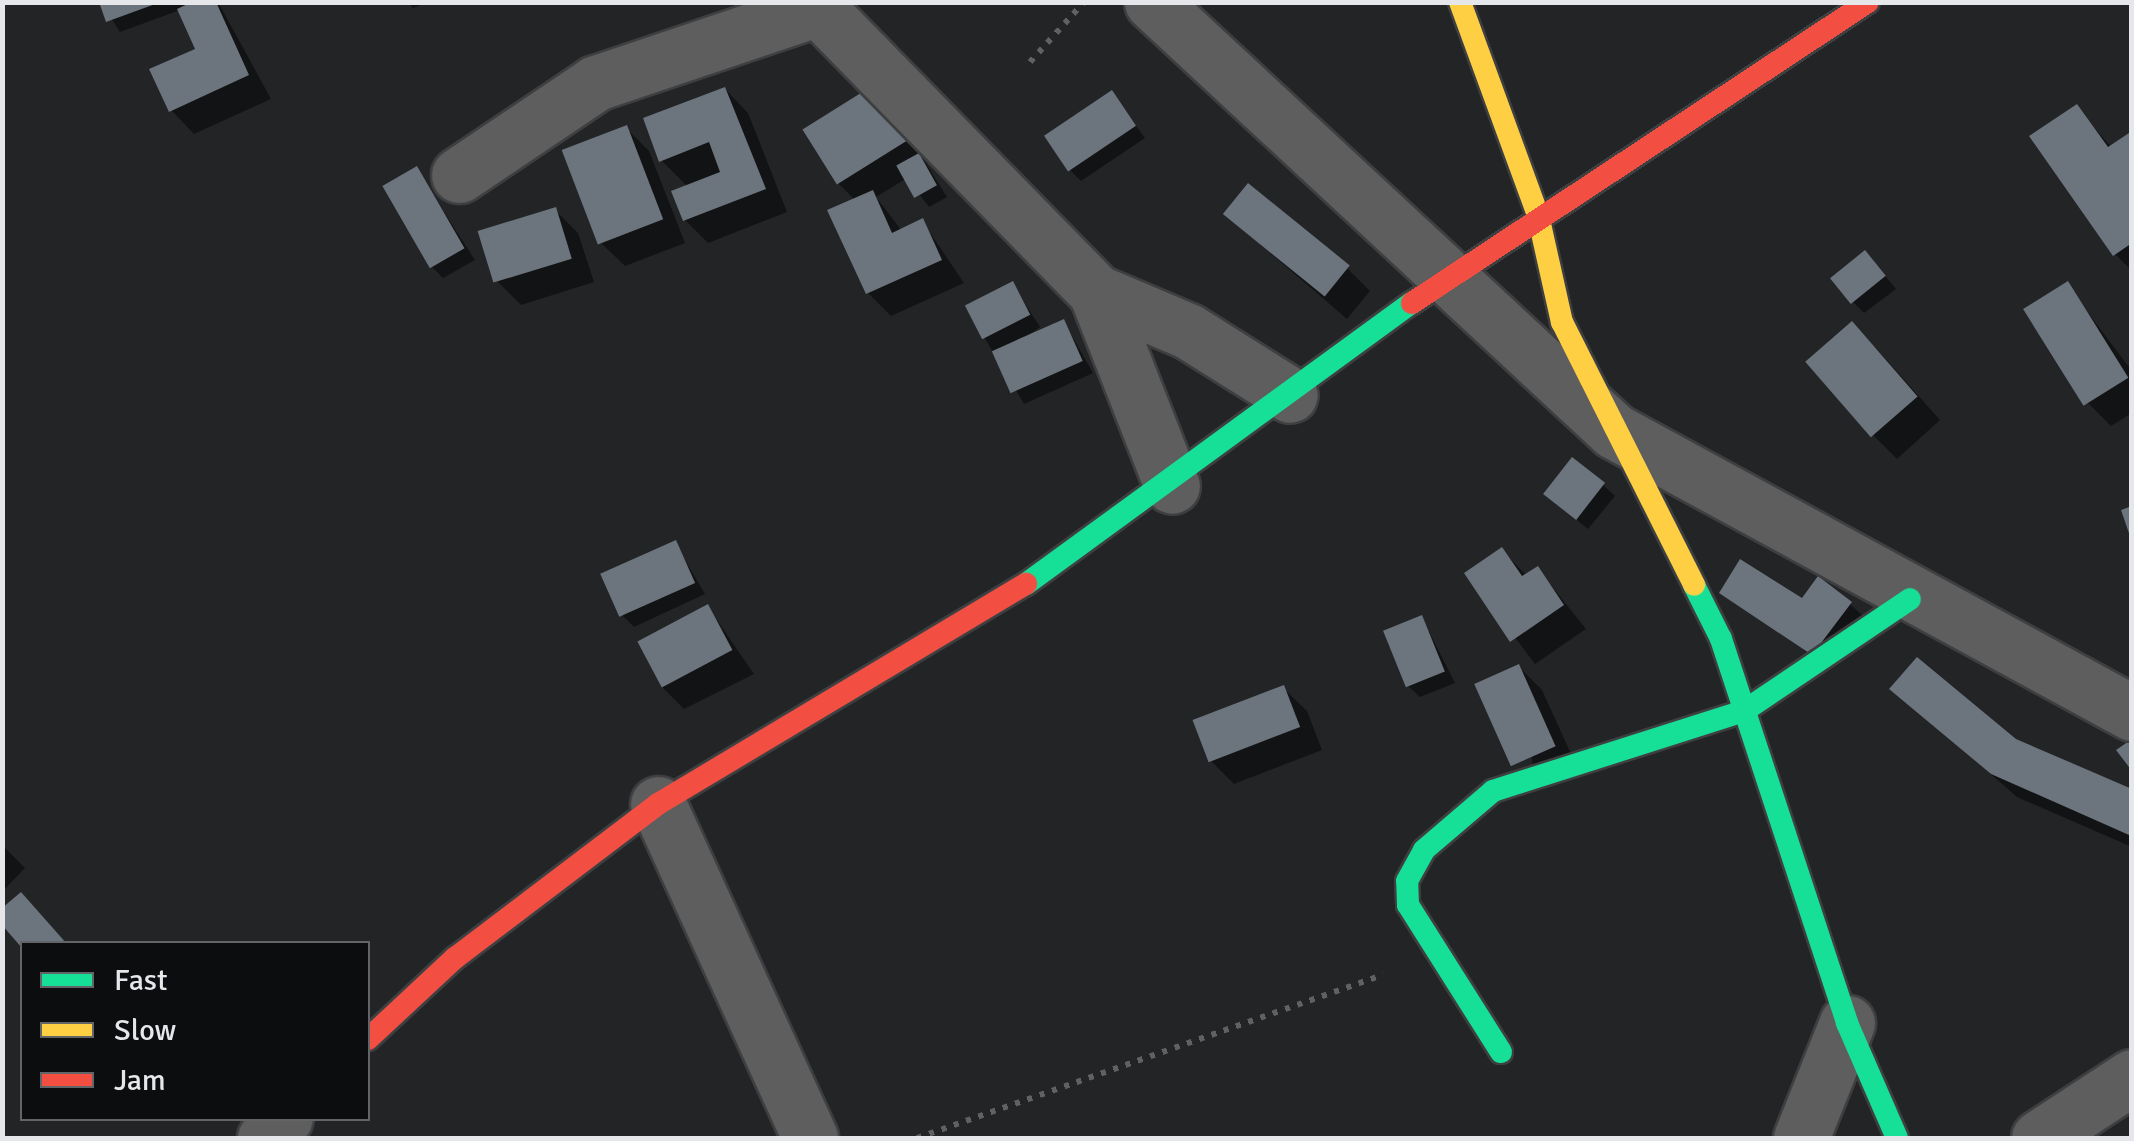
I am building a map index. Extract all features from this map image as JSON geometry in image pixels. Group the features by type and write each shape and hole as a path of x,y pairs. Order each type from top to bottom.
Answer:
{"street":[{"path":"1152,2 1614,432 1910,599 2132,713"},
{"path":"1460,2 1538,216 1562,322 1614,432 1692,568 1744,711 1847,1023 1897,1138"},
{"path":"370,1038 455,958 658,804 966,629 1172,486 1448,278 1868,2"},
{"path":"459,175 596,82 814,6 1096,292 1188,331 1290,395"},
{"path":"1096,292 1172,486"},
{"path":"1501,1052 1436,957 1408,905 1407,881 1460,812 1493,792 1744,711 1910,599"},
{"path":"658,804 810,1138"},
{"path":"1801,1138 1847,1023"},
{"path":"2039,1138 2132,1077"}],"path":[{"path":"1030,62 1084,2"},
{"path":"917,1138 1436,957"}],"building":[{"path":"99,2 157,2 158,3 106,22"},
{"path":"192,2 216,2 249,75 169,112 149,69 195,49 177,9"},
{"path":"872,86 906,141 837,185 802,129"},
{"path":"725,87 766,189 683,221 671,191 720,172 709,142 659,162 643,118"},
{"path":"1112,90 1136,126 1068,172 1044,136"},
{"path":"2077,104 2108,147 2132,131 2132,243 2113,256 2029,136"},
{"path":"627,125 663,219 598,244 562,150"},
{"path":"919,153 937,185 914,198 896,166"},
{"path":"417,166 464,248 430,268 382,186"},
{"path":"1248,183 1350,265 1325,297 1223,214"},
{"path":"873,190 892,233 923,218 942,260 866,294 827,210"},
{"path":"556,207 572,259 493,283 478,231"},
{"path":"1865,250 1886,276 1851,304 1830,278"},
{"path":"1013,281 1030,315 982,339 965,306"},
{"path":"2068,281 2128,378 2083,406 2023,309"},
{"path":"1064,319 1083,361 1011,393 992,351"},
{"path":"1852,321 1918,396 1871,437 1805,362"},
{"path":"1572,457 1605,483 1576,520 1543,494"},
{"path":"2132,506 2132,539 2131,539 2121,510"},
{"path":"676,540 695,583 619,617 600,574"},
{"path":"1502,547 1522,576 1538,566 1564,605 1510,642 1464,573"},
{"path":"1740,559 1802,598 1818,576 1852,602 1812,655 1719,593"},
{"path":"708,604 732,650 662,687 637,642"},
{"path":"1422,615 1445,672 1406,687 1383,631"},
{"path":"1917,657 2016,739 2132,789 2129,835 1991,774 1889,689"},
{"path":"1519,664 1556,746 1511,766 1474,684"},
{"path":"1284,685 1300,727 1209,762 1193,720"},
{"path":"2132,739 2132,771 2116,750"},
{"path":"21,892 64,941 20,941 20,946 2,925 2,908"}],"traffic: fast":[{"path":"1026,584 1412,303"},
{"path":"1694,585 1721,639 1847,1023 1897,1138"},
{"path":"1501,1052 1408,905 1407,881 1424,850 1493,791 1744,711 1910,599"}],"traffic: slow":[{"path":"1460,2 1538,215 1562,322 1694,585"}],"traffic: jam":[{"path":"1412,303 1868,2"},
{"path":"370,1037 455,958 658,804 1026,584"}]}
